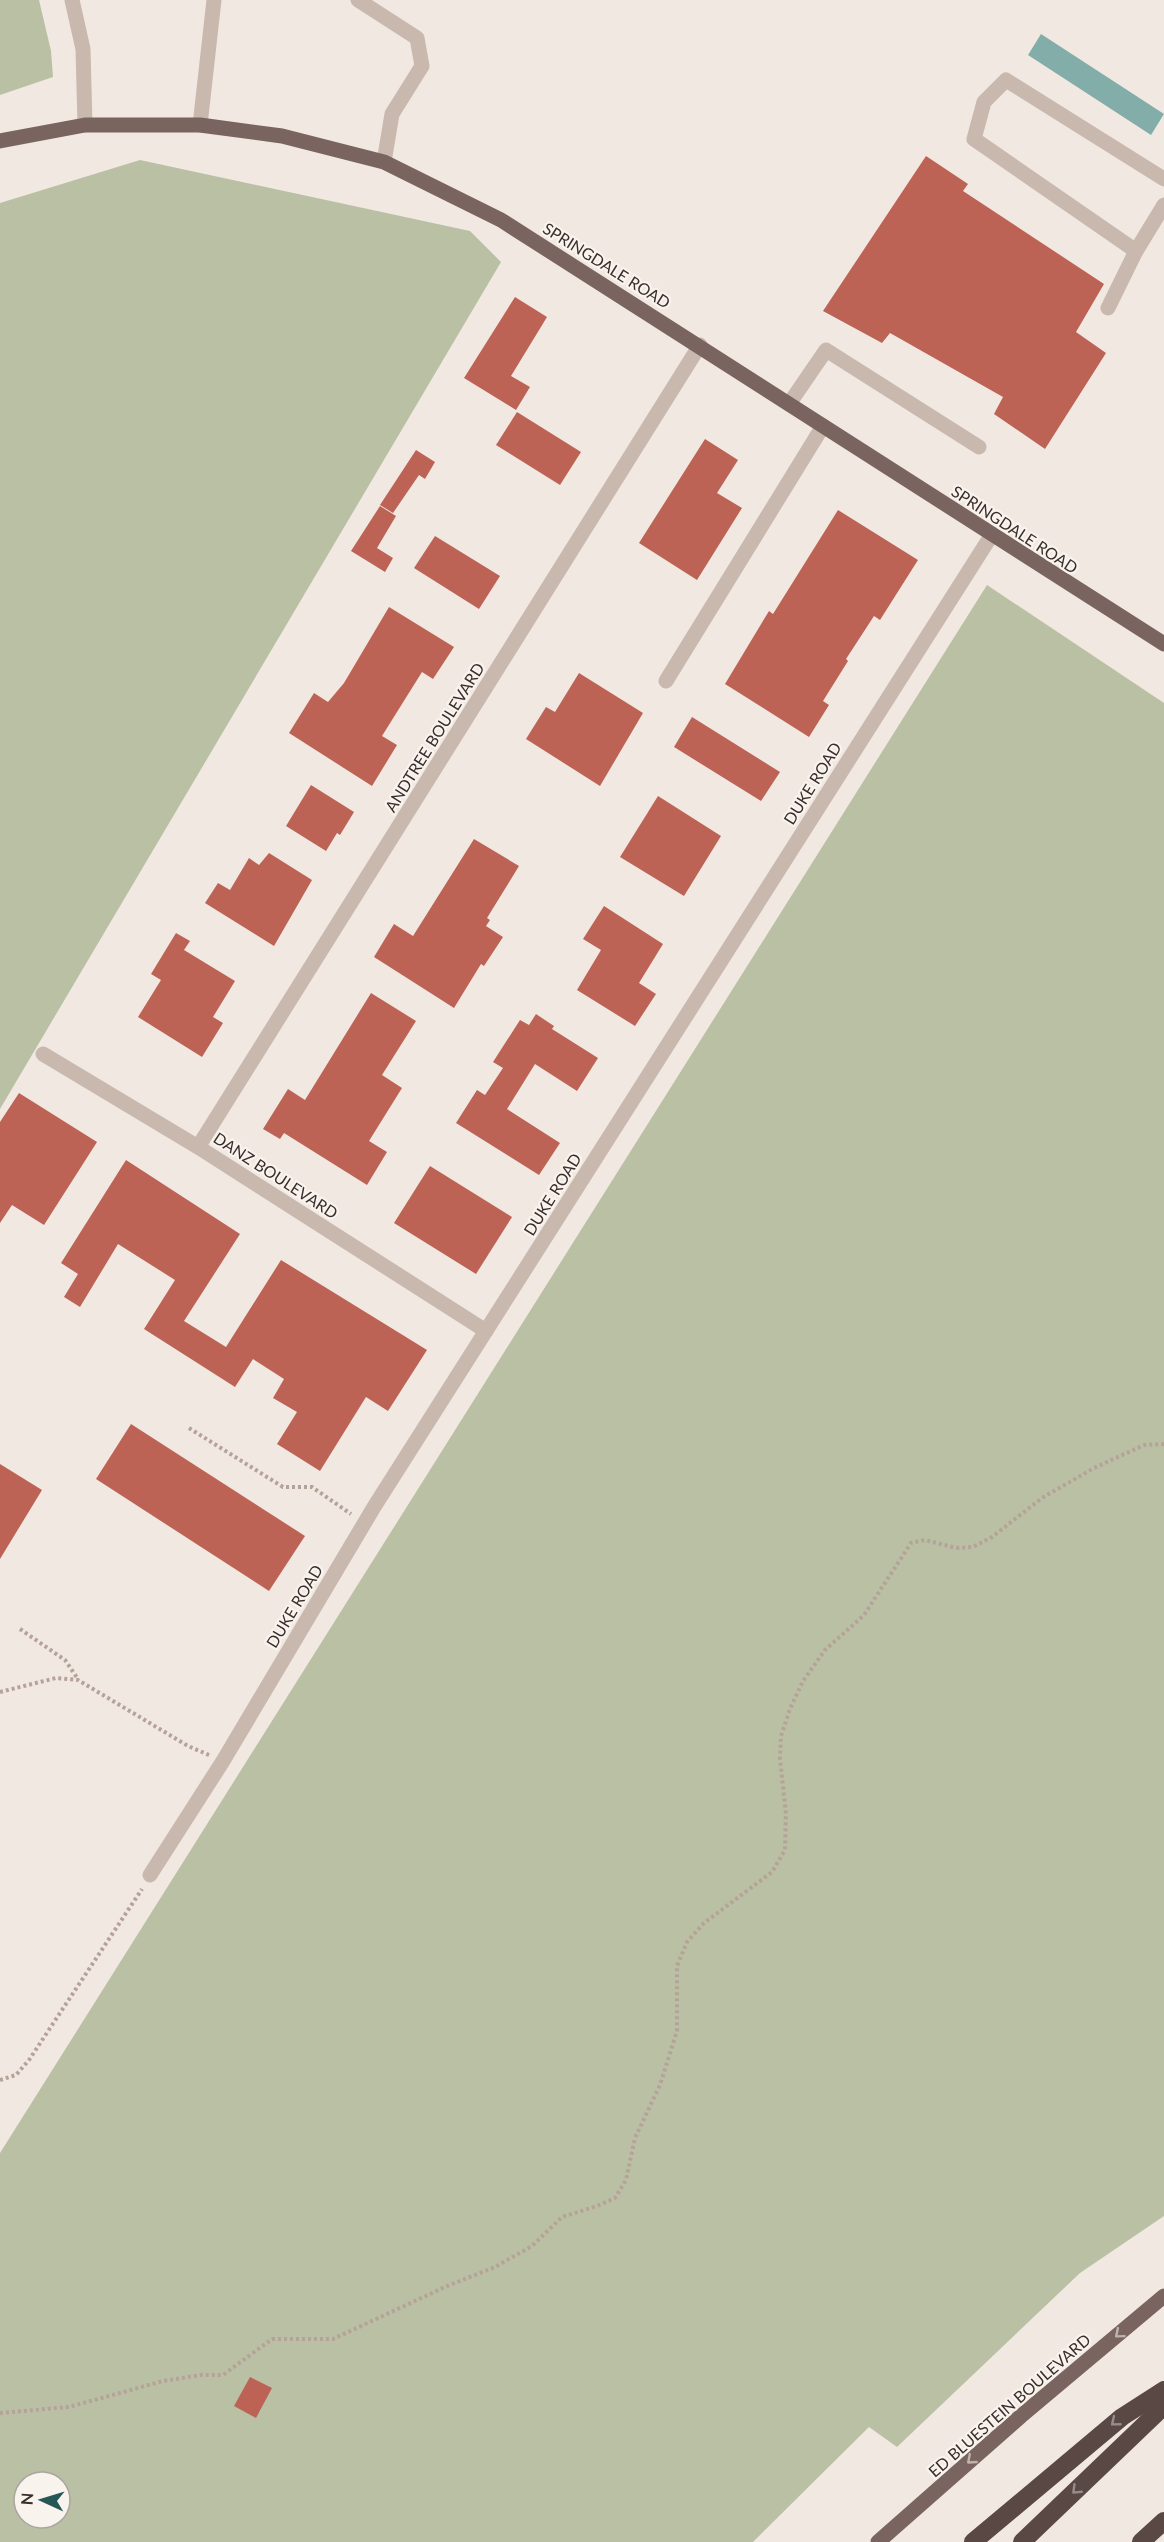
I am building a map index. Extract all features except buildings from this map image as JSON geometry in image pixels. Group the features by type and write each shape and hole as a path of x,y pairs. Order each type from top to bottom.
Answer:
{"highway":[{"path":"973,2542 1122,2417 1164,2390"},
{"path":"1022,2542 1164,2406"},
{"path":"1141,2542 1164,2521"}],"main road":[{"name":"SPRINGDALE ROAD","path":"0,141 85,125 200,125 282,136 384,162 501,220 700,345 991,536 1164,644"},
{"name":"ED BLUESTEIN BOULEVARD","path":"878,2542 1164,2296"}],"street":[{"path":"72,0 83,49 85,125"},
{"path":"200,125 214,0"},
{"path":"358,0 417,38 422,66 392,114 384,162"},
{"path":"1136,251 975,140 984,102 1006,80 1164,179"},
{"path":"1108,308 1136,251 1164,205"},
{"name":"ANDTREE BOULEVARD","path":"198,1147 700,345"},
{"path":"789,404 826,350 979,447"},
{"path":"666,681 823,426"},
{"name":"DUKE ROAD","path":"150,1875 223,1761 364,1523 991,536"},
{"name":"DANZ BOULEVARD","path":"43,1054 198,1147 486,1331"}],"path":[{"path":"189,1428 283,1487 312,1487 364,1523"},
{"path":"0,2413 10,2410 69,2407 163,2381 201,2375 223,2375 272,2339 333,2339 495,2267 532,2246 562,2217 615,2198 626,2180 635,2139 660,2085 677,2031 678,1966 687,1942 704,1923 772,1872 785,1850 786,1814 780,1759 782,1736 794,1699 814,1665 825,1650 864,1615 911,1544 925,1540 956,1548 973,1547 992,1537 1042,1498 1094,1468 1144,1445 1164,1444"},
{"path":"20,1629 65,1660 78,1680"},
{"path":"0,1692 56,1678 78,1680 188,1746 223,1761"},
{"path":"0,2080 16,2075 29,2060 150,1875"}],"green space":[{"path":"0,0 39,0 51,51 53,77 0,95"},
{"path":"140,160 470,231 501,262 0,1109 0,203"},
{"path":"987,585 1164,703 1164,2216 1080,2273 897,2447 869,2427 753,2542 0,2542 0,2153"}],"water":[{"path":"1041,34 1164,114 1151,135 1028,55"}]}
